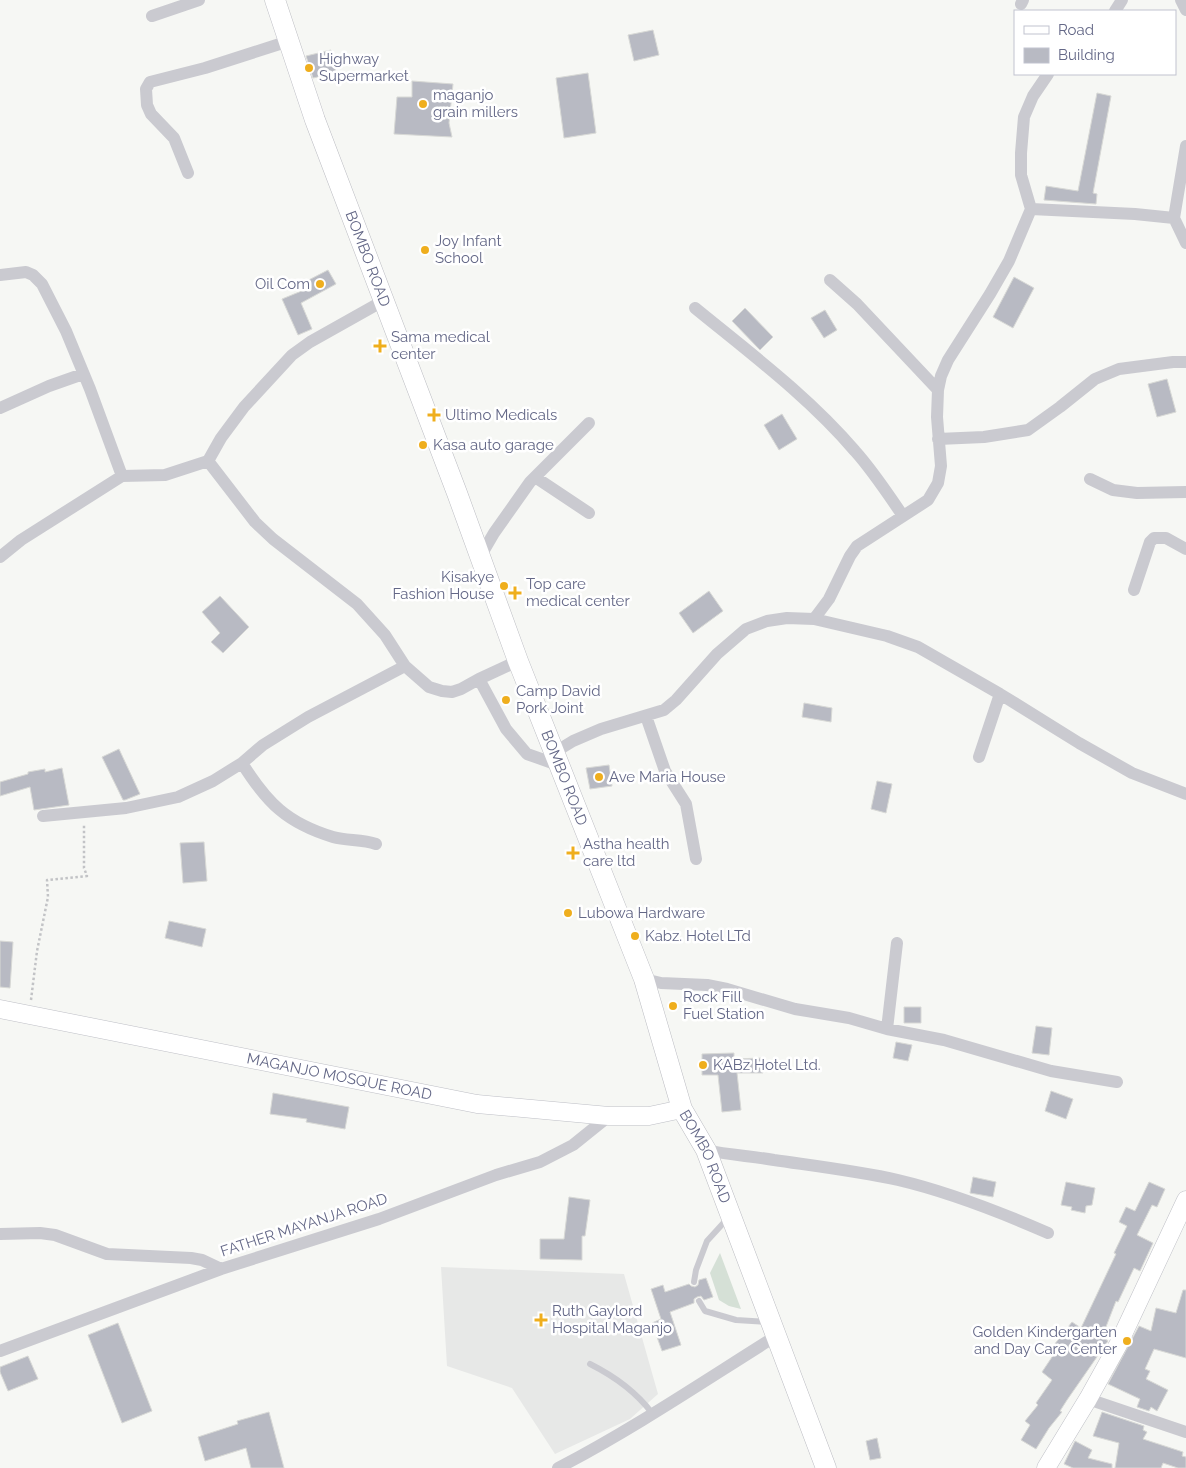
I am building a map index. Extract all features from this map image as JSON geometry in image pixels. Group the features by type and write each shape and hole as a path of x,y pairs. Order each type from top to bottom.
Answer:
{"main road":[{"name":"BOMBO ROAD","path":"275,0 315,120 518,661 644,979 682,1109 706,1150 826,1468"}],"street":[{"path":"152,16 198,0"},
{"path":"1181,0 1186,10"},
{"path":"188,173 174,138 151,114 147,105 146,89 150,82 205,68 289,41"},
{"path":"814,619 829,599 850,556 857,546 928,500 938,483 941,466 938,439 938,390 948,360 1009,261 1031,209 1021,176 1024,117 1033,96 1047,75"},
{"path":"1186,146 1174,218 1186,243"},
{"path":"1031,209 1135,214 1174,218"},
{"path":"0,275 26,272 33,275 42,284 66,331 122,476"},
{"path":"830,280 857,304 938,390"},
{"path":"0,557 21,540 122,476 165,475 208,462 221,438 244,407 292,355 310,342 383,301"},
{"path":"695,308 793,389 831,425 856,452 903,516"},
{"path":"938,439 984,437 1028,430 1094,379 1119,369 1186,362"},
{"path":"0,408 49,386 83,374"},
{"path":"480,557 530,482 589,423"},
{"path":"208,462 255,522 273,539 357,604 385,635 405,666 429,687 442,692 452,692 462,689 518,661"},
{"path":"535,477 589,513"},
{"path":"1090,479 1113,490 1137,494 1186,492"},
{"path":"1134,590 1150,542 1154,538 1166,538 1186,549"},
{"path":"479,679 506,729 527,754 556,758 573,741 601,729 664,710 676,700 718,654 746,629 766,621 787,618 814,619 887,636 918,647 1000,694 1079,743 1132,772 1186,794"},
{"path":"43,816 126,808 178,797 213,781 242,763 263,745 308,717 405,666"},
{"path":"979,757 1000,694"},
{"path":"646,716 665,771 686,804 696,858"},
{"path":"242,763 261,793 274,806 302,826 335,837 376,844"},
{"path":"887,1028 897,943"},
{"path":"644,979 661,983 707,985 727,989 795,1009 849,1018 953,1042 1051,1071 1117,1082"},
{"name":"MAGANJO MOSQUE ROAD","path":"0,1010 469,1103 548,1112 609,1116 649,1116 682,1109"},
{"name":"FATHER MAYANJA ROAD","path":"0,1351 221,1269 379,1219 496,1175 540,1162 573,1145 609,1116"},
{"path":"706,1150 732,1156 772,1159 897,1180 986,1208 1048,1233"},
{"path":"1046,1468 1118,1345 1186,1200"},
{"path":"0,1234 40,1233 55,1235 107,1254 191,1258 202,1260 221,1269"},
{"path":"558,1468 599,1446 652,1413 773,1329"},
{"path":"1088,1399 1186,1432"}],"lane":[{"path":"694,1282 696,1270 707,1241 730,1215"},
{"path":"700,1301 705,1311 773,1329"},
{"path":"590,1364 624,1385 652,1413"}],"path":[{"path":"29,1015 37,951 48,897 47,880 87,876 84,868 85,812"}],"shaded area":[{"path":"720,1253 741,1309 729,1306 719,1300 710,1273"},
{"name":"Ruth Gaylord Hospital Maganjo","path":"441,1267 624,1274 658,1394 630,1419 555,1454 512,1388 447,1366"}],"building":[{"path":"653,30 659,55 634,61 628,35"},
{"path":"331,50 336,73 313,78 306,56"},
{"path":"588,73 596,133 564,138 556,78"},
{"name":"maganjo grain millers","path":"412,81 453,84 449,123 452,137 394,134 397,97 412,97"},
{"path":"1097,93 1111,96 1093,193 1097,194 1096,204 1044,200 1046,186 1078,191"},
{"path":"328,270 336,284 301,303 312,329 298,335 282,299 304,290 301,284"},
{"path":"1014,277 1034,288 1013,328 993,317"},
{"path":"745,308 773,337 760,350 732,321"},
{"path":"825,310 837,330 824,338 811,318"},
{"path":"1167,379 1176,412 1157,417 1148,384"},
{"path":"782,414 797,439 779,450 764,425"},
{"path":"709,591 723,611 693,633 679,613"},
{"path":"220,596 249,627 223,653 211,642 220,633 202,612"},
{"path":"804,703 832,708 831,722 802,717"},
{"path":"119,749 140,794 125,800 123,800 102,757"},
{"name":"Ave Maria House","path":"609,765 612,786 590,789 586,768"},
{"path":"62,768 69,805 34,810 30,787 0,796 0,782 28,774 28,772 45,769 45,772"},
{"path":"877,781 892,784 886,813 871,809"},
{"path":"204,842 207,881 183,883 180,843"},
{"path":"169,921 206,929 202,947 165,938"},
{"path":"0,941 13,942 10,988 0,987"},
{"path":"904,1007 921,1007 921,1023 904,1023"},
{"path":"1036,1026 1052,1028 1049,1055 1032,1053"},
{"path":"896,1042 912,1045 908,1061 893,1058"},
{"path":"734,1053 734,1059 762,1058 763,1073 737,1073 741,1110 722,1112 718,1075 702,1075 702,1054"},
{"path":"1051,1091 1073,1099 1066,1119 1045,1111"},
{"path":"273,1093 349,1107 345,1129 306,1122 307,1119 270,1114"},
{"path":"973,1177 996,1182 993,1197 970,1193"},
{"path":"1066,1182 1095,1188 1092,1205 1086,1206 1085,1213 1071,1210 1072,1207 1061,1205"},
{"path":"1149,1182 1165,1189 1157,1207 1152,1205 1137,1235 1153,1243 1140,1271 1134,1268 1118,1302 1116,1301 1102,1337 1108,1341 1036,1449 1021,1440 1030,1425 1025,1421 1038,1405 1036,1403 1052,1380 1042,1372 1058,1348 1054,1345 1072,1322 1081,1328 1127,1226 1119,1222 1126,1207 1135,1211"},
{"path":"569,1197 590,1200 585,1236 582,1236 582,1260 540,1259 540,1239 564,1239"},
{"path":"706,1278 713,1297 704,1300 701,1296 697,1297 694,1299 694,1303 670,1312 681,1345 662,1351 652,1323 661,1319 651,1289 663,1285 665,1292 689,1284 695,1287 698,1285 699,1280"},
{"path":"1183,1290 1186,1290 1186,1358 1154,1349 1145,1369 1150,1371 1146,1379 1168,1390 1157,1411 1151,1407 1149,1411 1137,1407 1140,1399 1108,1384 1139,1326 1151,1331 1156,1308 1176,1313"},
{"path":"118,1323 152,1411 122,1423 88,1335"},
{"path":"28,1356 38,1379 8,1391 0,1372 0,1367"},
{"path":"269,1412 284,1468 251,1468 246,1448 205,1461 198,1437 238,1424 237,1421"},
{"path":"1102,1412 1144,1426 1143,1430 1147,1432 1143,1439 1183,1452 1182,1456 1186,1457 1186,1468 1178,1468 1163,1463 1161,1468 1115,1468 1119,1443 1093,1436"},
{"path":"877,1438 881,1458 870,1460 866,1441"},
{"path":"1075,1441 1092,1450 1088,1458 1112,1464 1112,1468 1073,1468 1064,1464"}],"place":[{"name":"Highway Supermarket","path":"309,68"},
{"name":"maganjo grain millers","path":"423,104"},
{"name":"Joy Infant School","path":"425,250"},
{"name":"Oil Com","path":"320,284"},
{"name":"Sama medical center","path":"380,346"},
{"name":"Ultimo Medicals","path":"434,415"},
{"name":"Kasa auto garage","path":"423,445"},
{"name":"Kisakye Fashion House","path":"504,586"},
{"name":"Top care medical center","path":"515,593"},
{"name":"Camp David Pork Joint","path":"506,700"},
{"name":"Ave Maria House","path":"599,777"},
{"name":"Astha health care ltd","path":"573,853"},
{"name":"Lubowa Hardware","path":"568,913"},
{"name":"Kabz. Hotel LTd","path":"635,936"},
{"name":"Rock Fill Fuel Station","path":"673,1006"},
{"name":"KABz Hotel Ltd.","path":"703,1065"},
{"name":"Ruth Gaylord Hospital Maganjo","path":"541,1320"},
{"name":"Golden Kindergarten and Day Care Center","path":"1127,1341"}]}
